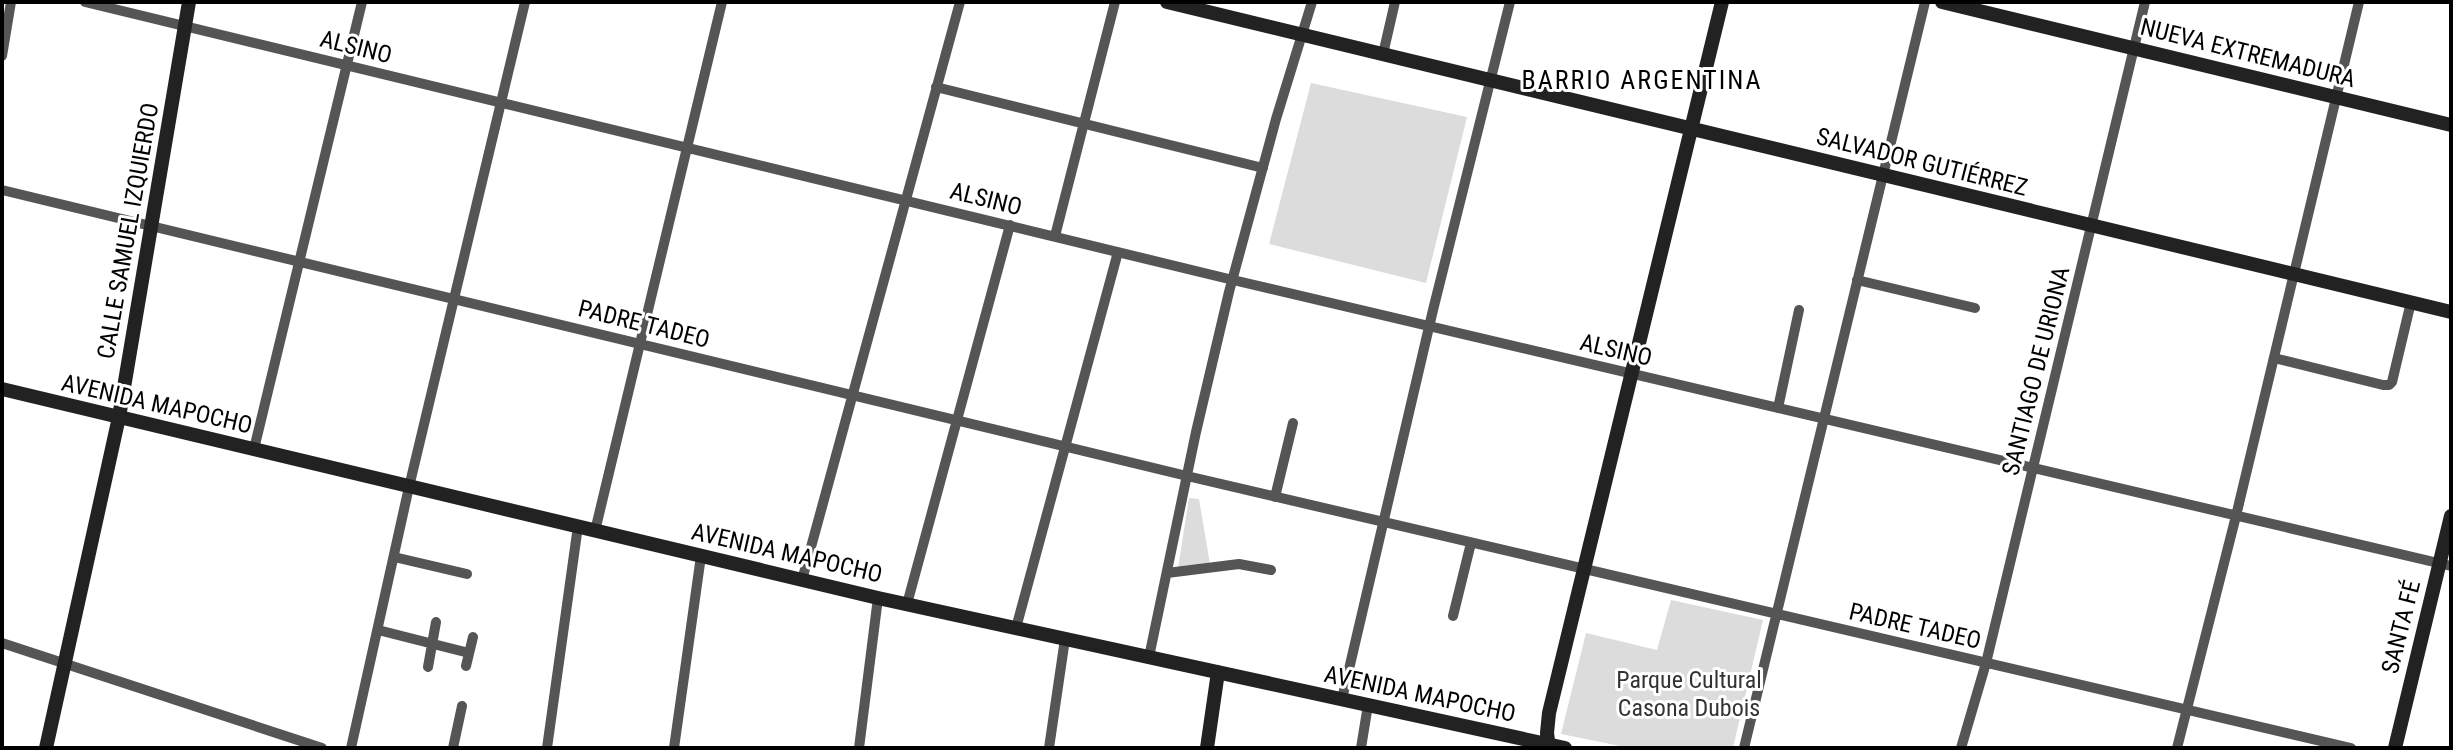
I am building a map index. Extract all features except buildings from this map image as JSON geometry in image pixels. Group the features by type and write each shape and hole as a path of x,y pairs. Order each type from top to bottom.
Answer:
{"main road":[{"name":"CALLE SAMUEL IZQUIERDO","path":"46,748 119,417 189,2"},
{"name":"SALVADOR GUTIÉRREZ","path":"1167,2 2451,312"},
{"path":"1549,746 1549,713 1722,2"},
{"name":"NUEVA EXTREMADURA","path":"1942,2 2451,125"},
{"name":"AVENIDA MAPOCHO","path":"2,389 878,598 1565,748"},
{"name":"SANTA FÉ","path":"2395,748 2445,564 2451,516"},
{"path":"1207,748 1218,672"}],"street":[{"path":"2,56 11,2"},
{"name":"ALSINO","path":"85,2 1430,327 2445,564"},
{"path":"254,449 362,2"},
{"path":"351,748 409,487 525,2"},
{"path":"595,531 722,2"},
{"path":"802,580 960,2"},
{"path":"1055,236 1115,2"},
{"path":"1149,657 1196,432 1233,280 1312,2"},
{"path":"1383,54 1395,2"},
{"path":"1342,699 1510,2"},
{"path":"1744,748 1925,2"},
{"name":"SANTIAGO DE URIONA","path":"1961,748 1986,663 2145,2"},
{"path":"2177,748 2359,2"},
{"path":"936,87 1263,168"},
{"name":"PADRE TADEO","path":"2,190 1275,497 2351,748"},
{"path":"907,604 1010,225"},
{"path":"1016,628 1118,252"},
{"path":"1857,280 1975,308"},
{"path":"2274,358 2389,385 2411,302"},
{"path":"1778,408 1799,310"},
{"path":"1275,497 1293,423"},
{"path":"547,748 578,526"},
{"path":"1453,616 1471,543"},
{"path":"674,748 701,556"},
{"path":"394,557 467,574"},
{"path":"1167,573 1239,564 1271,570"},
{"path":"859,748 878,598"},
{"path":"428,667 436,622"},
{"path":"378,630 469,653"},
{"path":"466,666 473,637"},
{"path":"1049,748 1065,639"},
{"path":"2,643 322,748"},
{"path":"1361,748 1368,705"},
{"path":"453,748 462,706"}],"green space":[{"path":"1311,83 1467,117 1426,283 1269,244"},
{"path":"1189,498 1199,499 1210,564 1178,568"},
{"name":"Parque Cultural Casona Dubois","path":"1671,600 1763,620 1733,748 1630,748 1561,734 1586,633 1657,650"}],"district":[{"name":"BARRIO ARGENTINA","path":"1642,80"}]}
